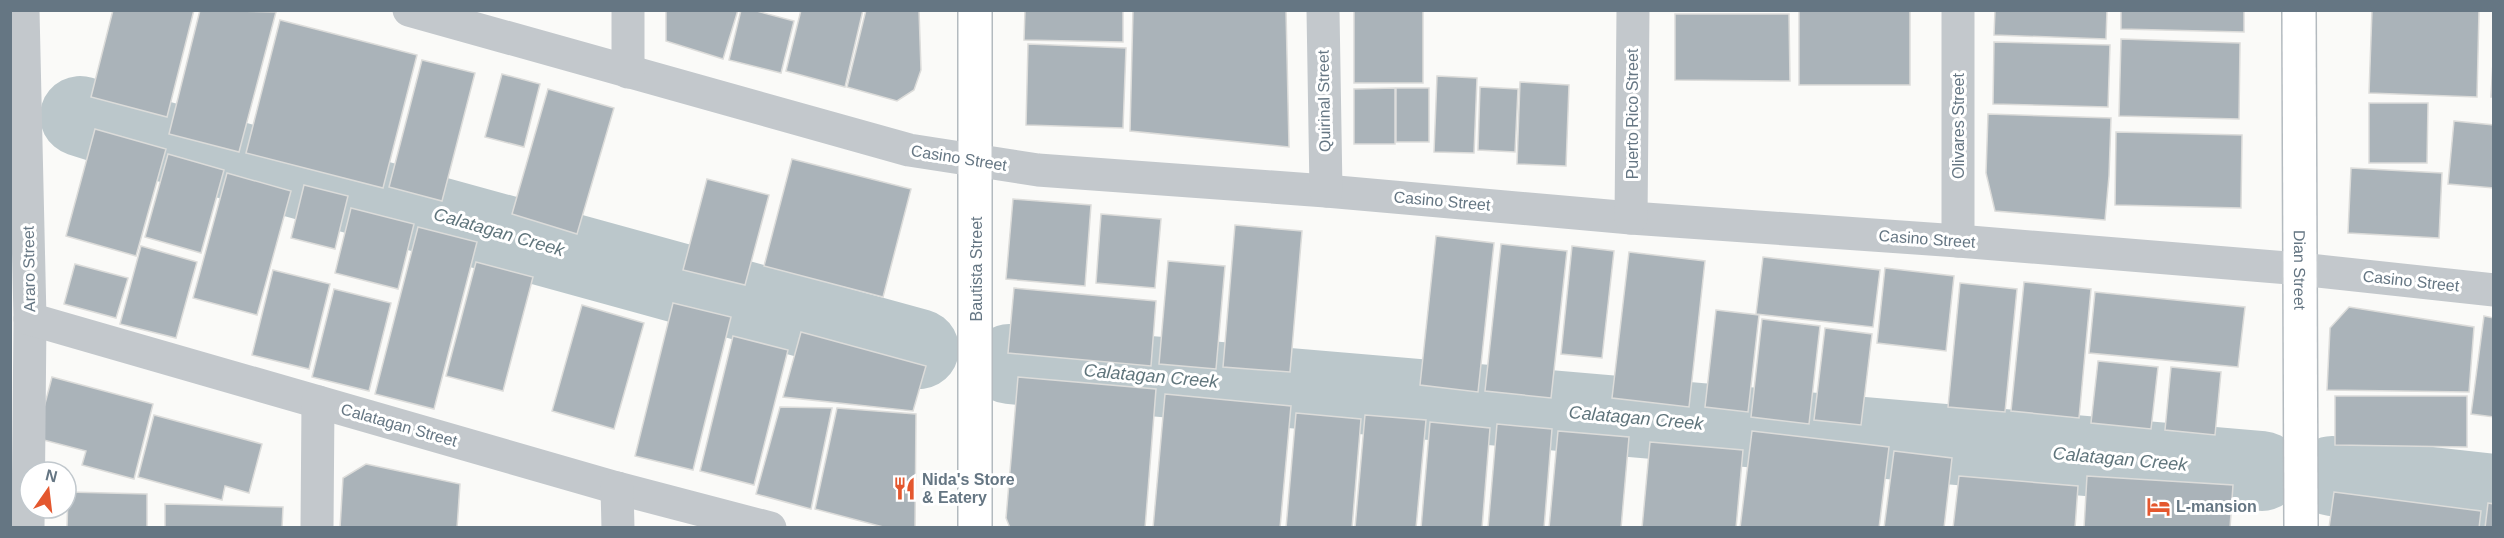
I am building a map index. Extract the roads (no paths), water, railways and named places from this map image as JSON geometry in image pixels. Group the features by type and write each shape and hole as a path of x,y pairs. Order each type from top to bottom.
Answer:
{"street":[{"name":"Araro Street","path":"23,10 30,318 28,528"},
{"name":"Casino Street","path":"409,10 909,150 977,162 1038,170 1326,191 1631,218 1958,241 2300,269 2493,290"},
{"path":"628,10 628,72"},
{"name":"Bautista Street","path":"975,10 977,162 975,528"},
{"name":"Quirinal Street","path":"1323,10 1326,191"},
{"name":"Puerto Rico Street","path":"1631,218 1633,10"},
{"name":"Olivares Street","path":"1958,10 1958,241"},
{"name":"Dian Street","path":"2298,10 2301,528"},
{"name":"Calatagan Street","path":"30,318 617,488 770,528"},
{"path":"317,528 318,402"},
{"path":"617,488 618,528"}],"waterway":[{"name":"Calatagan Creek","path":"80,116 140,135 919,349"},
{"name":"Calatagan Creek","path":"1009,364 2262,471"},
{"name":"Calatagan Creek","path":"2332,476 2494,494"}],"place":[{"name":"Nida's Store & Eatery","path":"904,488"},
{"name":"L-mansion","path":"2158,506"}]}
